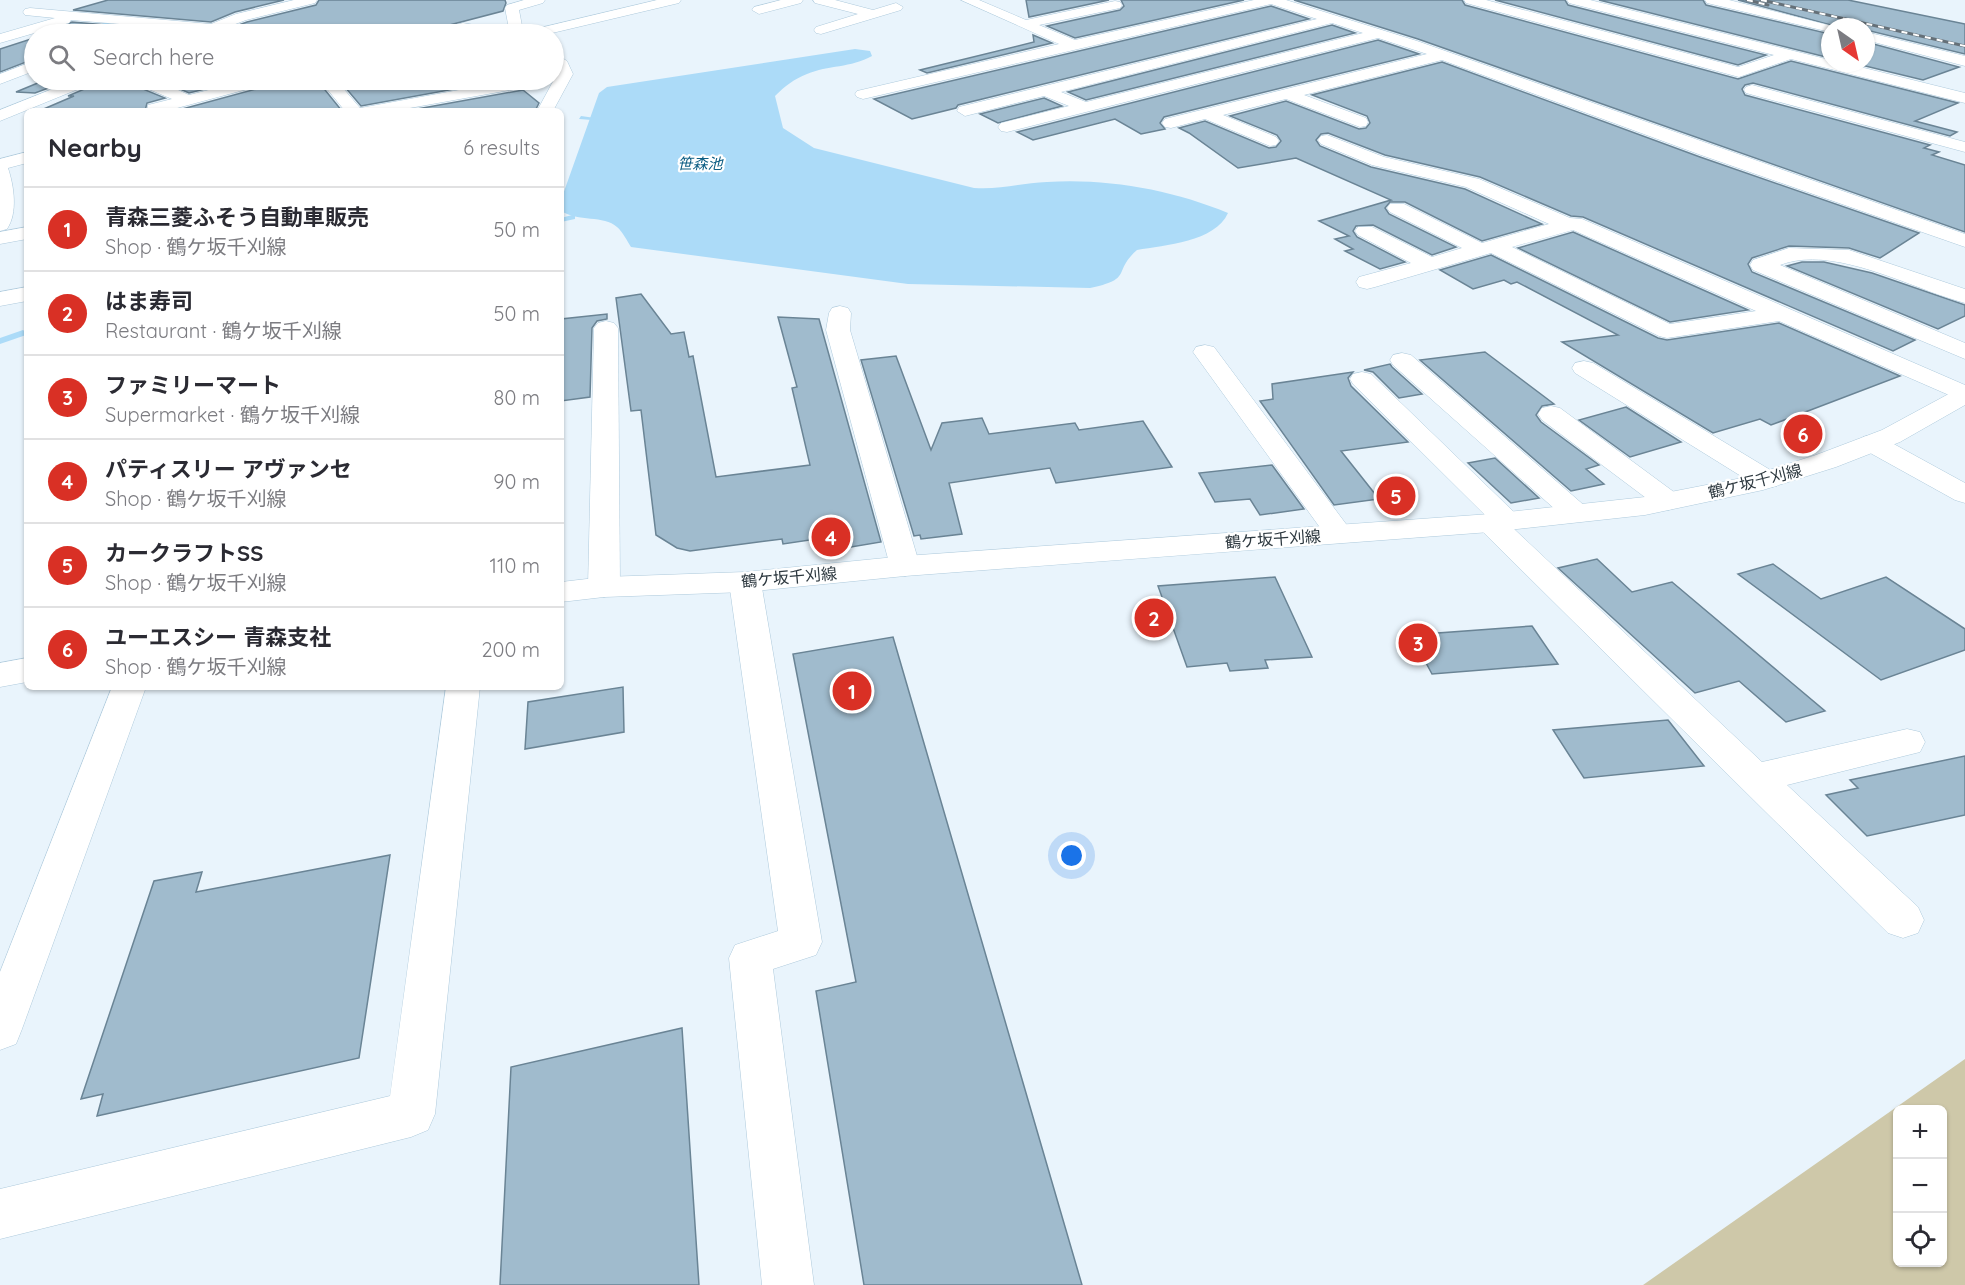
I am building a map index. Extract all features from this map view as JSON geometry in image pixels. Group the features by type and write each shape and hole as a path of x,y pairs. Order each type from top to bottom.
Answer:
{"street":[{"path":"72,0 25,14 160,24"},
{"path":"225,24 264,10 310,0"},
{"path":"511,24 512,8 538,0"},
{"path":"564,26 674,0"},
{"path":"759,10 795,0"},
{"path":"820,0 873,14"},
{"path":"968,0 1074,45"},
{"path":"1209,0 1235,8"},
{"path":"863,94 1272,0 1380,33 1707,152 1965,241"},
{"path":"1471,0 1739,72 1791,54"},
{"path":"1574,0 1965,98"},
{"path":"1712,0 1821,26"},
{"path":"241,3 264,10"},
{"path":"1025,24 1115,5"},
{"path":"51,24 114,6"},
{"path":"995,11 1017,6"},
{"path":"530,24 583,7"},
{"path":"821,30 896,7"},
{"path":"965,111 1334,19"},
{"path":"1551,37 1580,28"},
{"path":"0,39 24,32"},
{"path":"1007,127 1380,33"},
{"path":"1875,38 1965,61"},
{"path":"1171,123 1443,55"},
{"path":"0,80 24,70"},
{"path":"0,116 63,90"},
{"path":"164,90 187,100"},
{"path":"158,108 226,90"},
{"path":"336,90 352,108"},
{"path":"454,90 459,95"},
{"path":"383,108 485,90"},
{"path":"546,108 553,90"},
{"path":"1752,90 1965,147"},
{"path":"1045,91 1085,107"},
{"path":"1288,94 1360,122"},
{"path":"1207,114 1270,141"},
{"path":"0,116 24,118"},
{"path":"1327,140 1378,161 1472,183 1568,225"},
{"path":"0,165 24,158"},
{"path":"0,170 5,201 0,225"},
{"path":"5,201 24,198"},
{"path":"1397,208 1667,331 1781,314"},
{"path":"1367,282 1575,223 1965,394"},
{"path":"1365,231 1430,264"},
{"path":"0,238 24,234"},
{"path":"1965,296 1849,256 1789,254 1761,265 1965,352"},
{"path":"0,299 24,295"},
{"path":"839,321 905,566"},
{"path":"604,587 606,328"},
{"path":"1205,352 1339,534"},
{"path":"1402,360 1576,513"},
{"path":"1584,368 1767,480"},
{"path":"1362,379 1498,522 1755,778 1903,920"},
{"name":"鶴ケ坂千刈線","path":"564,592 604,587 745,582 905,566 1498,522 1668,501 1767,480 1872,443 1891,436 1965,394"},
{"path":"1551,414 1668,501"},
{"path":"1872,443 1965,494"},
{"path":"745,582 801,942 750,958 788,1285"},
{"path":"0,675 24,671"},
{"path":"0,1029 128,690"},
{"path":"0,1214 411,1114 463,690"},
{"path":"1755,778 1908,742"}],"shaded area":[{"path":"1965,1059 1965,1285 1643,1285 1893,1110 1893,1267 1947,1267 1947,1105 1899,1105"}],"water":[{"name":"笹森池","path":"855,49 870,51 872,56 856,63 823,69 798,78 775,96 783,128 814,148 974,188 1070,181 1116,184 1162,192 1228,213 1222,223 1201,236 1175,244 1137,250 1125,264 1118,278 1104,285 1090,288 908,284 631,247 621,231 612,223 564,212 564,192 599,93 607,87"}],"building":[{"path":"108,0 284,0 235,12 211,22 73,10"},
{"path":"319,0 505,0 506,3 503,11 453,24 242,24 316,5"},
{"path":"1026,0 1109,0 1029,17"},
{"path":"1121,0 1244,0 1075,38 1047,26 1120,10 1124,6"},
{"path":"1294,0 1462,0 1465,5 1738,79 1791,61 1821,69 1821,72 1835,72 1958,103 1915,121 1957,132 1950,136 1753,83 1745,85 1742,89 1745,95 1930,145 1924,148 1939,152 1932,155 1965,165 1965,232 1418,39"},
{"path":"1495,0 1565,0 1568,5 1766,55 1738,65"},
{"path":"1599,0 1703,0 1706,5 1821,32 1821,56"},
{"path":"1738,0 1848,0 1965,24 1965,54 1875,32 1875,18 1821,18 1821,22"},
{"path":"1271,6 1309,19 958,105 956,108 912,119 874,99"},
{"path":"72,22 95,24 67,24"},
{"path":"1332,25 1355,33 1086,100 1068,92"},
{"path":"1033,35 1052,43 927,73 920,70 1034,42"},
{"path":"1378,40 1419,54 1164,117 1160,123 1165,129 1141,134 1115,119 1033,140 1017,132"},
{"path":"24,41 24,63 0,72 0,49"},
{"path":"1875,44 1959,67 1923,80 1875,68"},
{"path":"1442,62 1700,157 1919,233 1880,258 1849,248 1789,246 1752,258 1748,264 1752,272 1915,340 1893,351 1583,217 1571,216 1480,177 1385,155 1328,133 1321,134 1316,140 1320,146 1371,167 1465,189 1542,224 1482,241 1405,202 1390,202 1385,208 1389,214 1456,247 1432,255 1373,225 1356,226 1353,231 1357,237 1405,262 1380,269 1345,251 1353,249 1335,239 1349,236 1319,221 1391,200 1296,158 1238,168 1179,128 1205,121 1269,148 1276,147 1281,141 1277,135 1230,116 1286,101 1359,129 1366,128 1370,123 1367,116 1312,95"},
{"path":"24,89 43,90 35,93 16,92"},
{"path":"82,90 145,90 165,98 147,103 146,108 46,108 74,96 68,96"},
{"path":"182,90 201,90 189,93"},
{"path":"253,90 325,90 340,108 186,108"},
{"path":"347,90 449,90 361,106"},
{"path":"523,90 539,103 536,108 423,108"},
{"path":"1044,98 1062,106 998,123 980,114"},
{"path":"1573,232 1748,310 1670,322 1518,248"},
{"path":"1491,255 1658,338 1667,340 1779,323 1900,376 1771,425 1760,419 1713,433 1562,342 1618,335 1517,282 1511,284 1504,280 1473,289 1440,270"},
{"path":"1802,262 1824,262 1872,273 1965,305 1965,316 1938,329 1787,266"},
{"path":"641,294 671,334 684,332 689,357 693,356 716,477 810,465 792,388 797,387 778,317 819,319 881,542 845,548 823,538 783,544 782,539 690,551 677,548 656,535 641,410 631,411 616,298"},
{"path":"607,314 607,319 597,321 592,328 590,397 564,401 564,319"},
{"path":"1485,352 1554,404 1542,406 1536,415 1541,422 1599,465 1586,469 1604,484 1571,491 1420,360"},
{"path":"896,356 931,450 942,423 982,418 989,434 1075,423 1079,430 1143,421 1172,467 1056,483 1050,468 949,483 962,534 921,539 920,535 914,536 861,360"},
{"path":"1390,364 1422,394 1399,398 1373,372 1364,370"},
{"path":"1353,372 1348,378 1351,386 1408,442 1341,451 1379,499 1334,505 1260,401 1273,399 1272,384"},
{"path":"1626,407 1681,442 1630,457 1579,420"},
{"path":"1495,458 1539,498 1511,503 1468,463"},
{"path":"1272,465 1304,509 1260,515 1250,499 1215,502 1199,473"},
{"path":"1597,559 1632,592 1672,582 1825,711 1786,722 1739,681 1695,693 1558,568"},
{"path":"1773,564 1821,599 1886,577 1965,629 1965,650 1881,680 1738,574"},
{"path":"1275,577 1312,657 1265,660 1268,668 1230,671 1227,663 1187,667 1158,586"},
{"path":"1532,626 1558,664 1432,674 1411,635"},
{"path":"893,637 1082,1285 864,1285 816,991 856,982 793,654"},
{"path":"623,687 624,732 525,749 528,702"},
{"path":"1668,720 1704,766 1584,778 1553,730"},
{"path":"1965,756 1965,815 1867,836 1826,795 1858,788 1850,780"},
{"path":"390,855 359,1058 97,1116 103,1094 81,1099 154,881 202,872 196,892"},
{"path":"682,1028 699,1285 500,1285 511,1067"}],"waterway":[{"path":"581,118 592,118"},
{"path":"564,219 572,217"},
{"path":"0,341 23,333"}],"railway":[{"path":"1747,0 1768,5"},
{"path":"1761,0 1965,46"}],"place":[{"name":"ユーエスシー 青森支社","path":"1803,434"},
{"name":"カークラフトSS","path":"1396,496"},
{"name":"パティスリー アヴァンセ","path":"831,537"},
{"name":"はま寿司","path":"1154,618"},
{"name":"ファミリーマート","path":"1418,643"},
{"name":"青森三菱ふそう自動車販売","path":"852,691"}]}
